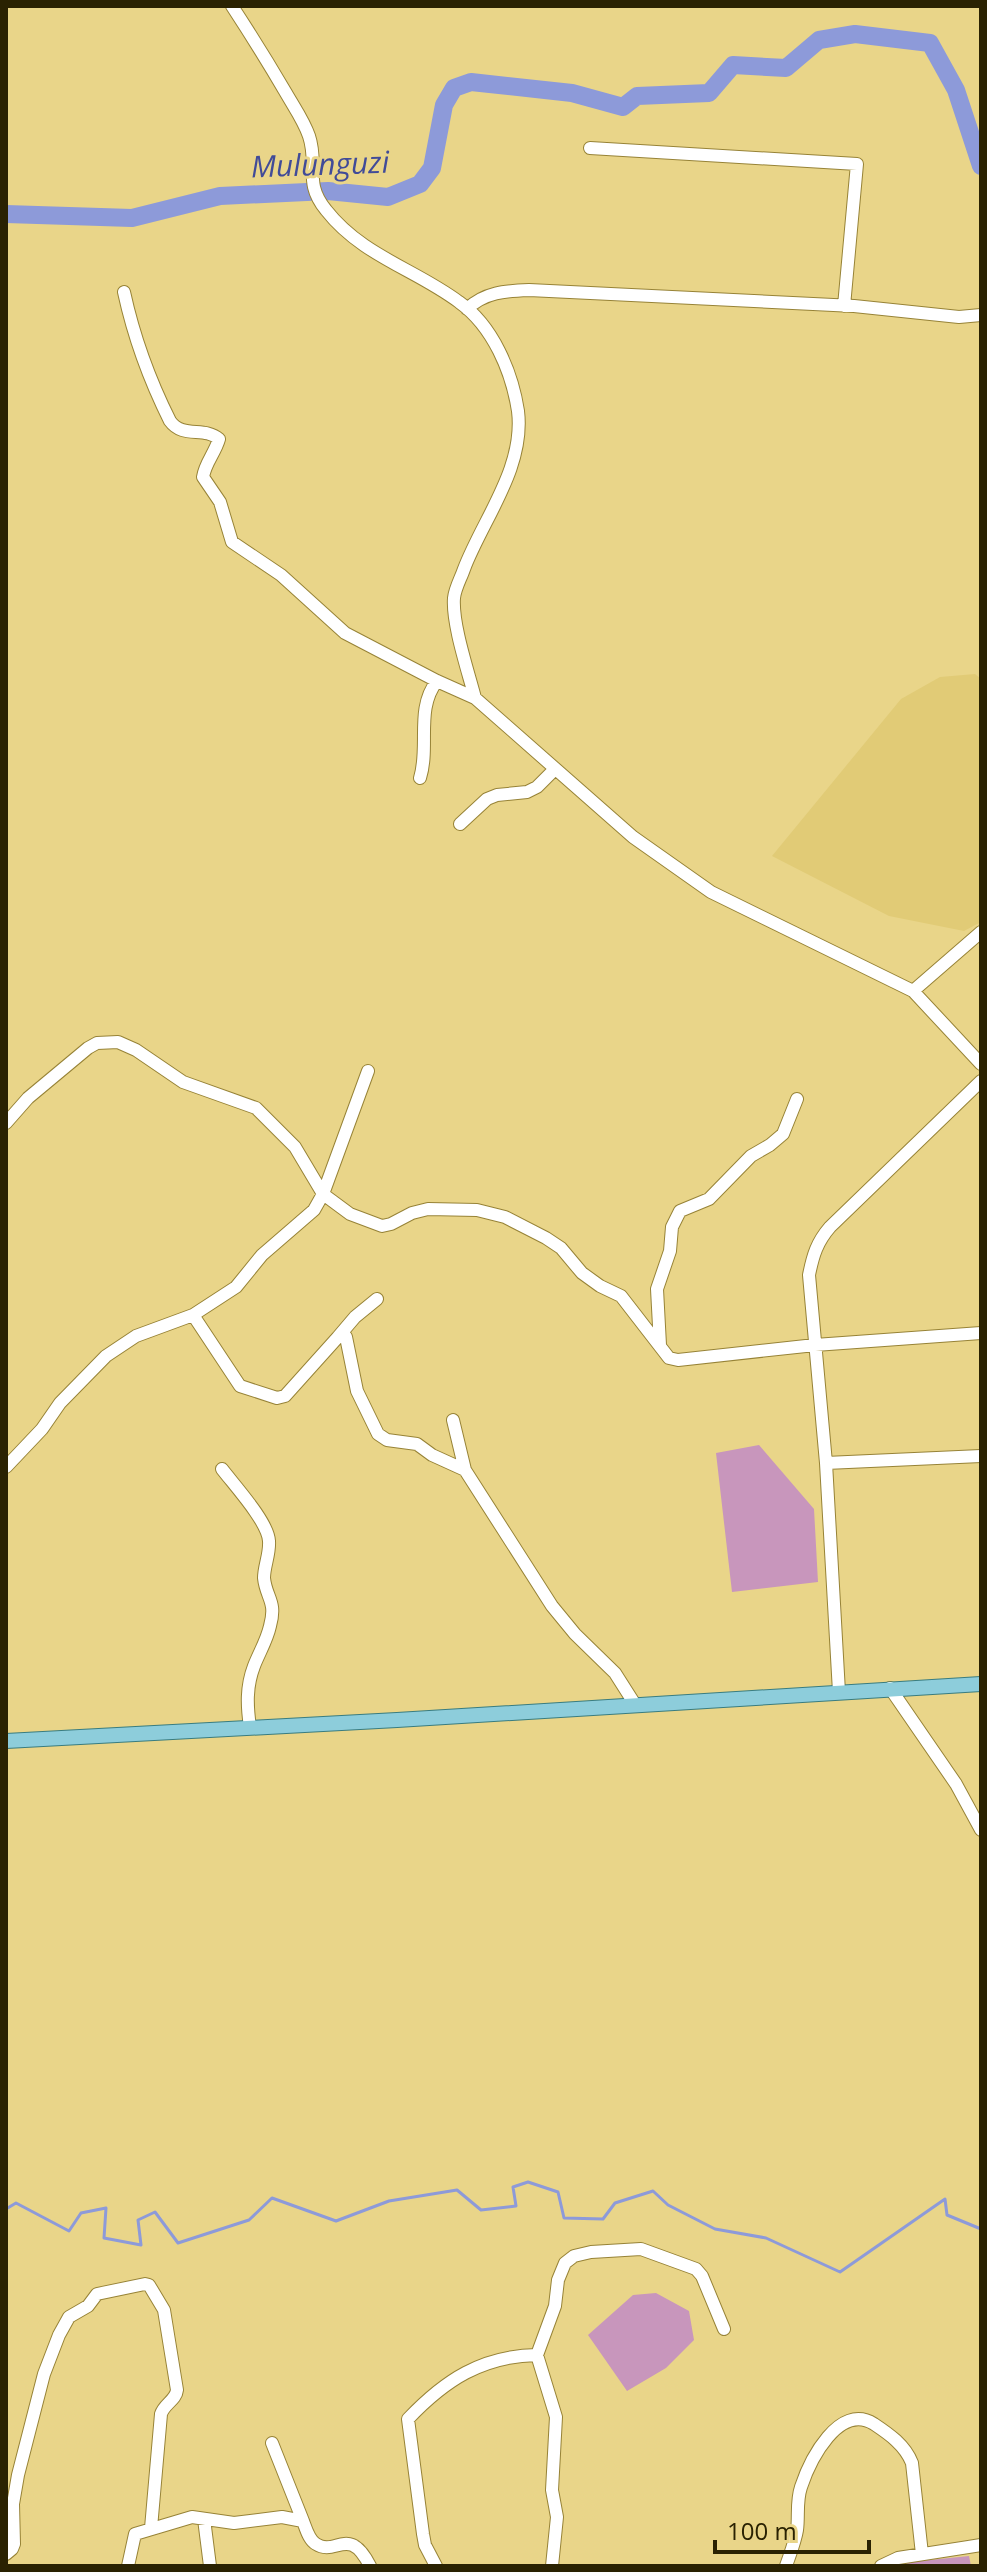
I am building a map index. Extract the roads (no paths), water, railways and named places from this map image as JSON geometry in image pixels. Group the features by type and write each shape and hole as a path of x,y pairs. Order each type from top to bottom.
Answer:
{"main road":[{"path":"6,1741 981,1684"}],"street":[{"path":"232,6 309,135 313,191 325,210 347,234 386,261 460,302 480,322 502,355 518,415 516,447 507,480 475,540 454,594 457,623 475,698"},
{"path":"590,148 857,164 844,306"},
{"path":"467,309 474,302 499,291 529,290 844,306 959,317 981,315"},
{"path":"124,292 145,367 170,421 182,432 206,433 219,439 204,468 203,477 220,502 232,542 297,587 345,633 475,698 633,837 711,892 913,991 981,1064"},
{"path":"420,778 424,762 425,703 437,681"},
{"path":"460,824 487,799 527,792 537,787 555,769"},
{"path":"913,991 981,932"},
{"path":"6,1123 28,1098 88,1048 97,1043 118,1042 136,1050 183,1082 256,1108 295,1147 323,1194 350,1214 382,1226 428,1209 477,1210 505,1217 546,1238 561,1248 591,1280 621,1296 669,1358 678,1360 815,1345 981,1333"},
{"path":"6,1467 42,1429 67,1395 116,1348 136,1336 193,1315 236,1287 272,1244 314,1210 323,1194 368,1071"},
{"path":"839,1692 826,1463 809,1275 818,1241 981,1081"},
{"path":"661,1348 657,1289 670,1251 672,1227 680,1211 709,1199 751,1156 783,1134 797,1099"},
{"path":"193,1315 240,1386 277,1398 285,1396 355,1317 377,1299"},
{"path":"338,1337 348,1340 357,1391 378,1434 387,1440 417,1444 432,1455 465,1470"},
{"path":"453,1420 465,1470 552,1606 575,1634 615,1673 636,1706"},
{"path":"826,1463 981,1456"},
{"path":"222,1469 265,1528 269,1545 264,1578 272,1598 273,1611 248,1689 250,1727"},
{"path":"890,1688 956,1784 981,1830"},
{"path":"552,2566 557,2517 552,2490 556,2417 537,2355 555,2306 558,2280 565,2263 574,2256 608,2250 647,2249 696,2269 702,2276 724,2329"},
{"path":"6,2554 14,2544 13,2504 18,2475 44,2374 59,2335 69,2317 88,2306 101,2292 145,2284 149,2285 164,2310 177,2390 161,2414 151,2528"},
{"path":"436,2566 425,2545 408,2419 426,2400 476,2368 493,2360 537,2355"},
{"path":"786,2566 797,2528 801,2486 832,2431 840,2423 857,2418 865,2418 883,2430 908,2454 912,2463 922,2554"},
{"path":"272,2443 313,2542 326,2546 349,2543 364,2555 370,2566"},
{"path":"128,2566 135,2534 186,2518 234,2523 282,2517 303,2521"},
{"path":"204,2519 210,2566"},
{"path":"881,2566 887,2561 981,2545"}],"waterway":[{"name":"Mulunguzi","path":"6,214 132,218 220,196 328,191 388,197 420,184 432,168 444,105 454,88 471,82 572,93 623,107 637,96 709,93 733,65 786,68 819,40 855,34 930,43 956,90 981,166"},
{"path":"6,2209 16,2203 69,2231 81,2213 106,2208 104,2238 141,2245 138,2220 155,2212 178,2243 249,2220 272,2198 336,2221 389,2201 457,2190 481,2210 516,2206 513,2187 528,2182 558,2192 564,2218 603,2219 615,2203 653,2191 668,2205 715,2229 766,2238 840,2272 945,2199 947,2215 981,2229"}]}
